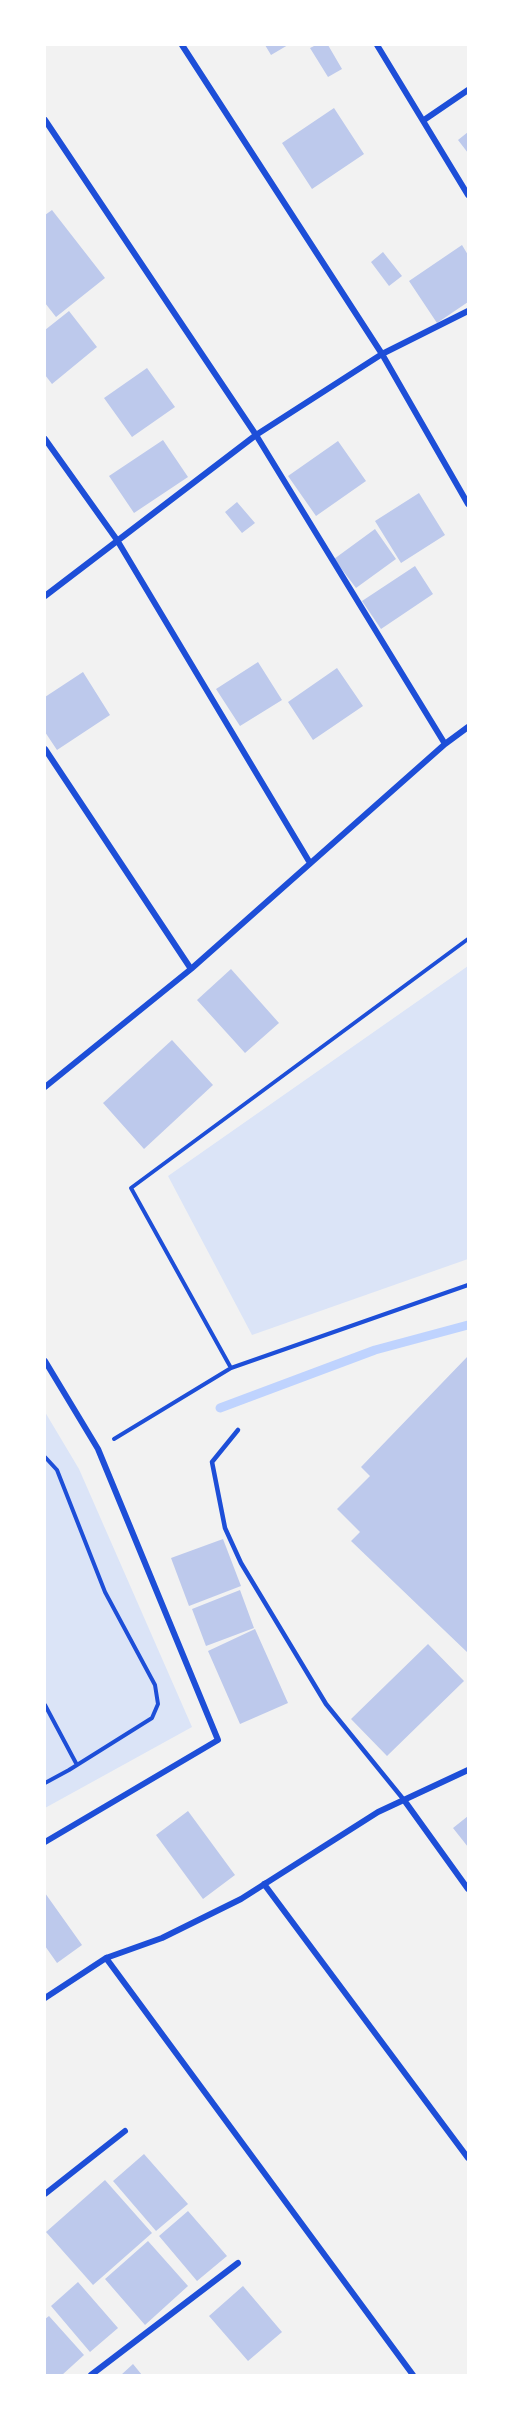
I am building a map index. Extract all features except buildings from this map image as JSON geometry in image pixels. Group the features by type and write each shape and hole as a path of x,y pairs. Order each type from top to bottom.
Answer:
{"street":[{"path":"182,45 382,354 468,504"},
{"path":"377,45 468,195"},
{"path":"424,120 468,90"},
{"path":"45,120 256,435 445,744"},
{"path":"45,596 256,435 382,354 468,311"},
{"path":"45,439 117,540 310,862"},
{"path":"45,1087 191,969 445,744 468,727"},
{"path":"45,749 191,969"},
{"path":"45,1360 98,1449 218,1740 45,1842"},
{"path":"45,1998 106,1958 162,1938 241,1899 378,1812 468,1770"},
{"path":"404,1800 468,1889"},
{"path":"264,1884 468,2158"},
{"path":"106,1958 413,2375"},
{"path":"45,2194 125,2131"},
{"path":"91,2375 238,2263"}],"lane":[{"path":"238,1430 212,1462 225,1528 247,1573 326,1704 404,1800"}],"path":[{"path":"231,1368 131,1188 468,939"},
{"path":"98,1449 231,1368 468,1286"},
{"path":"45,1457 57,1470 105,1592 155,1685 158,1704 152,1718 45,1783"},
{"path":"45,1705 77,1765"}],"shaded area":[{"path":"468,966 468,1259 252,1335 168,1176"},
{"path":"45,1412 79,1469 192,1727 45,1808"}],"waterway":[{"path":"220,1408 375,1350 468,1325"}]}
